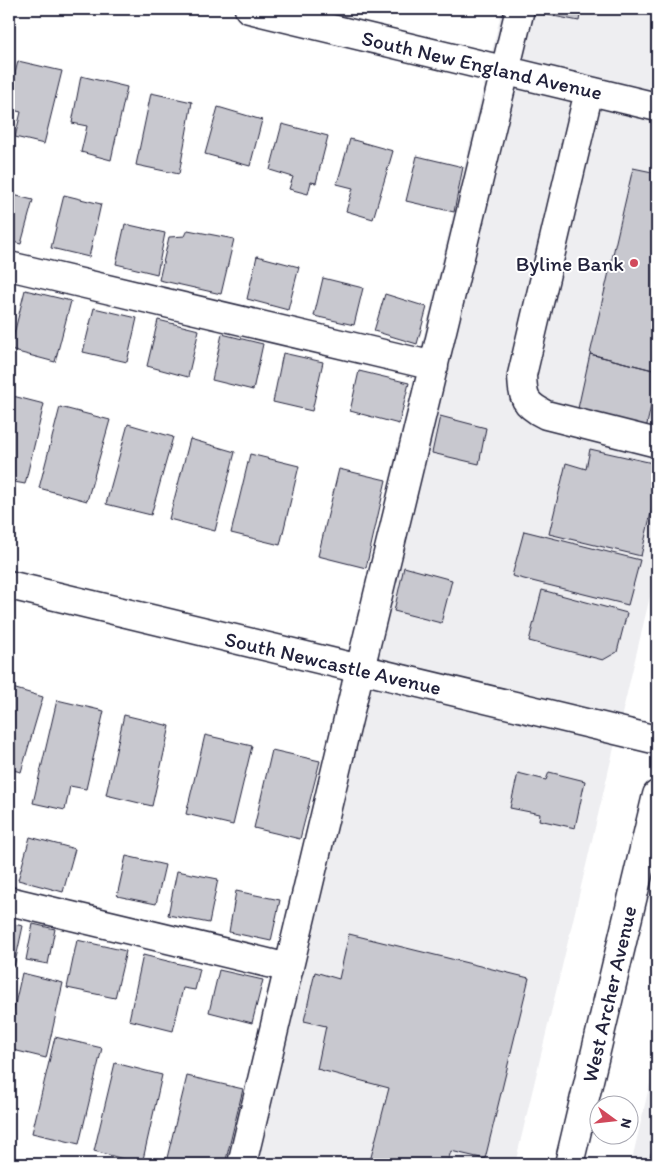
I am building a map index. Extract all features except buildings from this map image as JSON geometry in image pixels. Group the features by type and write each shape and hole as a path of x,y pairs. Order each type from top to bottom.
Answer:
{"street":[{"name":"South New England Avenue","path":"249,9 657,107"},
{"path":"242,1164 520,9"},
{"path":"590,91 522,375 522,393 532,408 546,415 657,443"},
{"path":"9,266 434,366"},
{"name":"South Newcastle Avenue","path":"9,585 657,740"},
{"name":"West Archer Avenue","path":"569,1164 657,795"},
{"path":"9,901 289,968"}],"shaded area":[{"path":"502,9 657,9 657,567 515,1164 226,1164"},
{"path":"657,1053 657,1164 631,1164 635,1146 638,1146 638,1134"}],"place":[{"name":"Byline Bank","path":"634,263"}]}
